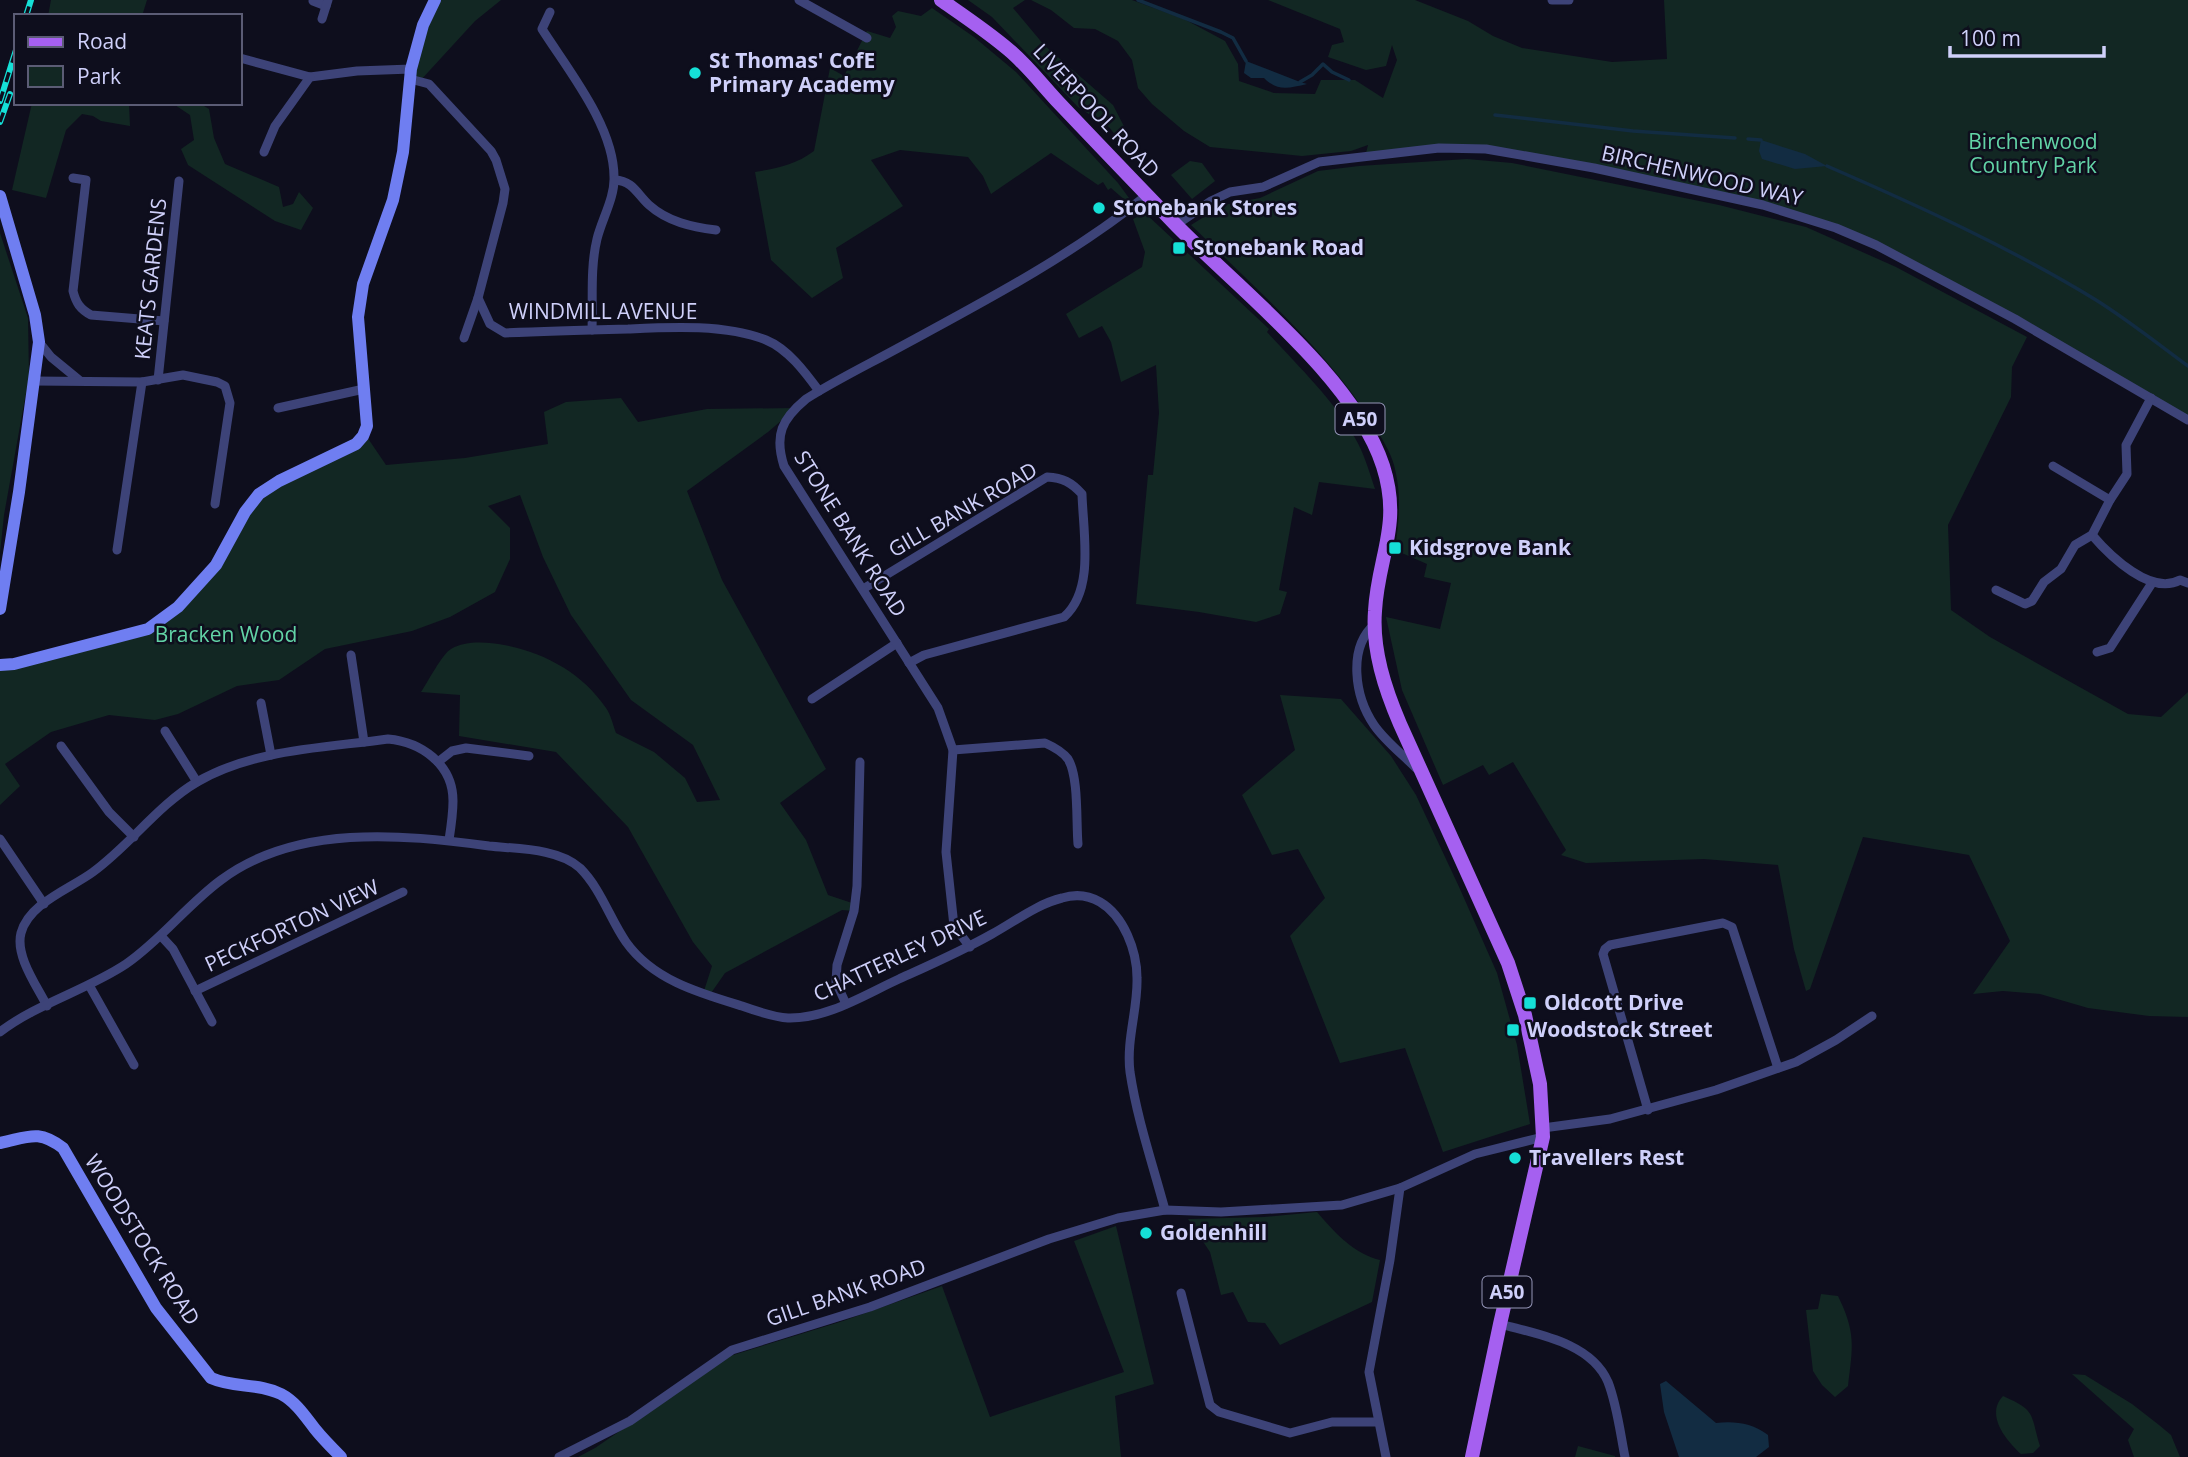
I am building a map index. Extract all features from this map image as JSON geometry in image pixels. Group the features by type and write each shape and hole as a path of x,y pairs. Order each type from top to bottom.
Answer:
{"main road":[{"name":"LIVERPOOL ROAD","path":"941,0 1011,51 1176,225 1291,335 1334,384 1359,418 1376,447 1390,493 1390,534 1376,598 1374,624"},
{"name":"A50","path":"1374,624 1387,693 1508,963 1536,1059 1543,1132 1472,1457"}],"street":[{"path":"0,665 26,661 148,629 178,607 216,565 245,512 259,494 279,481 356,444 363,436 367,426 358,317 363,284 393,200 403,152 411,74 423,25 435,0"},
{"path":"799,0 867,38"},
{"path":"1552,0 1569,0"},
{"path":"313,1 327,3 322,19"},
{"path":"550,12 542,29 603,128 613,158 615,180 593,260 592,330"},
{"path":"242,59 310,77 357,71 411,74"},
{"name":"WINDMILL AVENUE","path":"411,74 429,84 491,151 502,174 505,189 503,203 478,298 490,324 505,333 675,327 728,331 768,340 802,368 819,391"},
{"path":"263,145 297,92 310,77"},
{"name":"BIRCHENWOOD WAY","path":"1176,225 1211,201 1230,192 1263,187 1319,162 1439,148 1486,149 1533,157 1763,205 1836,228 1877,246 2004,313 2188,420"},
{"path":"73,178 86,180 73,291 75,302 91,315 164,321"},
{"path":"615,180 631,185 650,206 672,220 690,227 716,230"},
{"name":"KEATS GARDENS","path":"158,380 179,181"},
{"name":"STONE BANK ROAD","path":"970,947 954,926 946,852 953,750 938,708 784,466 779,449 780,434 793,410 819,391 1056,259 1117,219 1147,195"},
{"path":"0,196 35,315 38,342 19,492 0,609"},
{"path":"464,338 478,298"},
{"path":"38,342 51,357 79,380"},
{"path":"34,381 142,382 183,374 225,386 230,404 215,504"},
{"path":"117,551 142,382"},
{"path":"278,408 364,389"},
{"path":"1996,590 2025,604 2032,601 2044,582 2061,569 2075,545 2092,535 2127,474 2126,445 2151,398"},
{"path":"2053,466 2110,500"},
{"name":"GILL BANK ROAD","path":"863,589 1046,477 1060,478 1072,483 1082,494 1084,575 1080,596 1074,608 1064,617 924,655 909,663"},
{"path":"2092,535 2111,557 2152,583 2175,583 2180,580 2188,583"},
{"path":"2097,652 2110,649 2152,583"},
{"path":"1374,624 1364,635 1358,655 1357,676 1365,708 1374,725 1423,775"},
{"path":"812,699 897,643"},
{"path":"351,655 364,742"},
{"path":"261,703 271,755"},
{"path":"165,731 197,782"},
{"path":"47,1006 19,943 25,923 44,904 90,874 173,800 197,782 232,766 271,755 388,738 407,741 429,753 445,772 453,799 449,840"},
{"path":"953,750 1045,743 1059,749 1073,772 1078,844"},
{"path":"438,762 452,751 467,748 529,756"},
{"path":"58,762 64,750 109,812 134,837"},
{"path":"846,1004 836,982 836,965 854,911 857,886 860,762"},
{"name":"CHATTERLEY DRIVE","path":"0,1032 124,965 161,936 221,880 272,852 307,843 402,836 449,840 561,857 578,866 611,913 627,943 648,964 677,984 784,1018 812,1016 846,1004 970,947 1037,909 1061,898 1082,895 1098,901 1118,918 1131,947 1137,976 1129,1068 1165,1210"},
{"path":"0,839 44,904"},
{"name":"PECKFORTON VIEW","path":"195,991 403,892"},
{"path":"1648,1110 1603,954 1610,945 1723,923 1732,928 1778,1068"},
{"name":"PECKFORTON VIEW","path":"161,936 173,949 212,1022"},
{"path":"89,985 134,1065"},
{"path":"1165,1210 1221,1212 1342,1205 1400,1188 1475,1154 1543,1132 1648,1110 1796,1062 1872,1016"},
{"name":"WOODSTOCK ROAD","path":"0,1143 34,1136 49,1137 63,1148 156,1308 212,1378 281,1394 297,1406 341,1457"},
{"path":"1386,1457 1369,1372 1390,1260 1400,1188"},
{"name":"GILL BANK ROAD","path":"559,1457 630,1421 732,1350 870,1307 1049,1239 1118,1219 1165,1210"},
{"path":"1181,1293 1210,1405 1219,1412 1290,1433 1332,1422 1377,1422"},
{"path":"1500,1324 1558,1339 1598,1367 1610,1389 1625,1457"}],"green space":[{"path":"51,0 147,0 143,14 48,14"},
{"path":"435,0 501,0 475,21 419,82 410,79"},
{"path":"968,0 1025,0 1013,8 1044,45 1113,105 1131,140 1123,145 1109,127 1078,107 992,17"},
{"name":"Birchenwood Country Park","path":"1031,0 1132,0 1184,19 1225,41 1238,64 1239,81 1274,93 1315,94 1321,80 1355,80 1383,98 1397,60 1392,45 1386,66 1366,70 1328,57 1332,45 1344,42 1340,29 1268,0 1415,0 1468,21 1493,36 1522,48 1612,62 1667,59 1664,0 2188,0 2188,420 1876,245 1782,211 1483,149 1365,157 1368,145 1351,151 1302,156 1210,147 1184,131 1152,104 1138,88 1132,60 1118,41 1095,29 1074,28 1051,10"},
{"path":"932,8 974,37 1016,72 1129,198 1127,202 1111,188 1108,190 1103,182 1098,185 1051,153 991,194 983,176 968,157 900,150 871,160 903,206 836,248 843,278 812,298 771,260 755,172 793,163 814,151 830,68 844,76 867,31 890,38 896,27 892,16 898,11 921,16"},
{"path":"32,105 129,105 130,126 101,121 82,114 66,130 46,198 12,190"},
{"path":"175,105 202,105 209,109 214,138 225,164 279,187 283,207 293,204 299,192 313,208 301,230 275,221 188,165 181,149 194,140 190,115"},
{"path":"1467,159 1512,163 1719,205 1806,227 1896,267 2027,337 2012,367 2011,397 1948,525 1951,610 1990,637 2128,714 2161,717 2188,692 2188,1017 2149,1016 2088,1008 2040,994 2003,991 1973,994 2010,941 1969,855 1863,837 1810,989 1806,991 1794,949 1778,865 1704,859 1586,863 1561,855 1566,850 1513,762 1489,775 1483,765 1443,785 1402,690 1386,617 1440,629 1451,583 1424,577 1427,564 1395,550 1399,518 1397,476 1383,441 1357,400 1289,321 1191,225 1223,205 1260,198 1318,171"},
{"path":"1190,161 1202,163 1215,181 1192,199 1171,175"},
{"path":"1145,213 1269,329 1267,332 1325,396 1358,444 1375,489 1319,482 1312,515 1294,507 1279,590 1287,592 1280,614 1256,622 1136,604 1148,475 1153,475 1159,413 1156,365 1121,382 1111,342 1102,326 1079,338 1066,314 1142,267 1145,252 1133,219"},
{"path":"0,233 28,318 29,376 4,515 0,553"},
{"name":"Bracken Wood","path":"621,398 638,422 707,409 796,408 768,432 687,491 722,580 826,769 780,803 806,840 828,895 855,904 854,911 842,910 725,973 709,996 703,994 712,966 693,942 628,827 556,752 459,736 460,695 421,692 444,656 457,646 491,643 534,653 561,666 586,685 608,711 616,733 654,752 685,778 697,802 720,800 693,745 631,700 571,615 543,557 520,495 488,506 510,528 510,559 495,592 450,617 412,631 325,649 279,680 237,686 178,714 155,720 109,715 51,732 5,764 20,786 0,805 0,671 150,633 178,607 262,496 367,437 386,465 465,458 548,444 544,412 566,402"},
{"path":"1280,695 1341,699 1391,756 1416,795 1497,973 1517,1045 1530,1124 1443,1152 1405,1048 1340,1063 1290,936 1325,898 1298,849 1272,855 1242,795 1295,750"},
{"path":"1317,1212 1353,1247 1380,1260 1372,1302 1280,1345 1265,1323 1248,1322 1233,1292 1221,1295 1210,1252 1188,1219 1264,1217"},
{"path":"1116,1226 1154,1384 1115,1396 1121,1457 578,1457 730,1356 843,1321 942,1286 990,1417 1124,1372 1074,1241"},
{"path":"1821,1294 1838,1296 1848,1320 1852,1340 1848,1386 1835,1397 1822,1385 1813,1371 1806,1310 1818,1309"},
{"path":"2072,1374 2085,1375 2132,1404 2171,1435 2180,1457 2134,1457 2128,1440 2134,1429"},
{"path":"2003,1396 2027,1410 2033,1420 2040,1446 2033,1453 2021,1454 2004,1435 1996,1411"},
{"path":"1578,1446 1615,1456 1615,1457 1575,1457"}],"water":[{"path":"1246,61 1307,84 1284,88 1264,78 1251,78 1244,73"},
{"path":"1761,140 1805,154 1827,166 1795,169 1762,159 1759,151"},
{"path":"1666,1381 1716,1423 1743,1424 1762,1431 1768,1435 1769,1447 1756,1457 1679,1457 1664,1412 1660,1384"}],"waterway":[{"path":"1138,0 1233,38 1246,61"},
{"path":"1300,82 1323,64 1349,80"},
{"path":"1495,115 1633,131 1735,138"},
{"path":"1748,139 1761,140"},
{"path":"1827,166 1930,212 2064,281 2108,308 2188,366"}],"railway":[{"path":"27,14 31,0"},
{"path":"0,101 14,56"},
{"path":"0,122 10,94"}],"place":[{"name":"St Thomas' CofE Primary Academy","path":"695,73"},
{"name":"Stonebank Stores","path":"1099,208"},
{"name":"Stonebank Road","path":"1179,248"},
{"name":"Kidsgrove Bank","path":"1395,548"},
{"name":"Oldcott Drive","path":"1530,1003"},
{"name":"Woodstock Street","path":"1513,1030"},
{"name":"Travellers Rest","path":"1515,1158"},
{"name":"Goldenhill","path":"1146,1233"}]}
